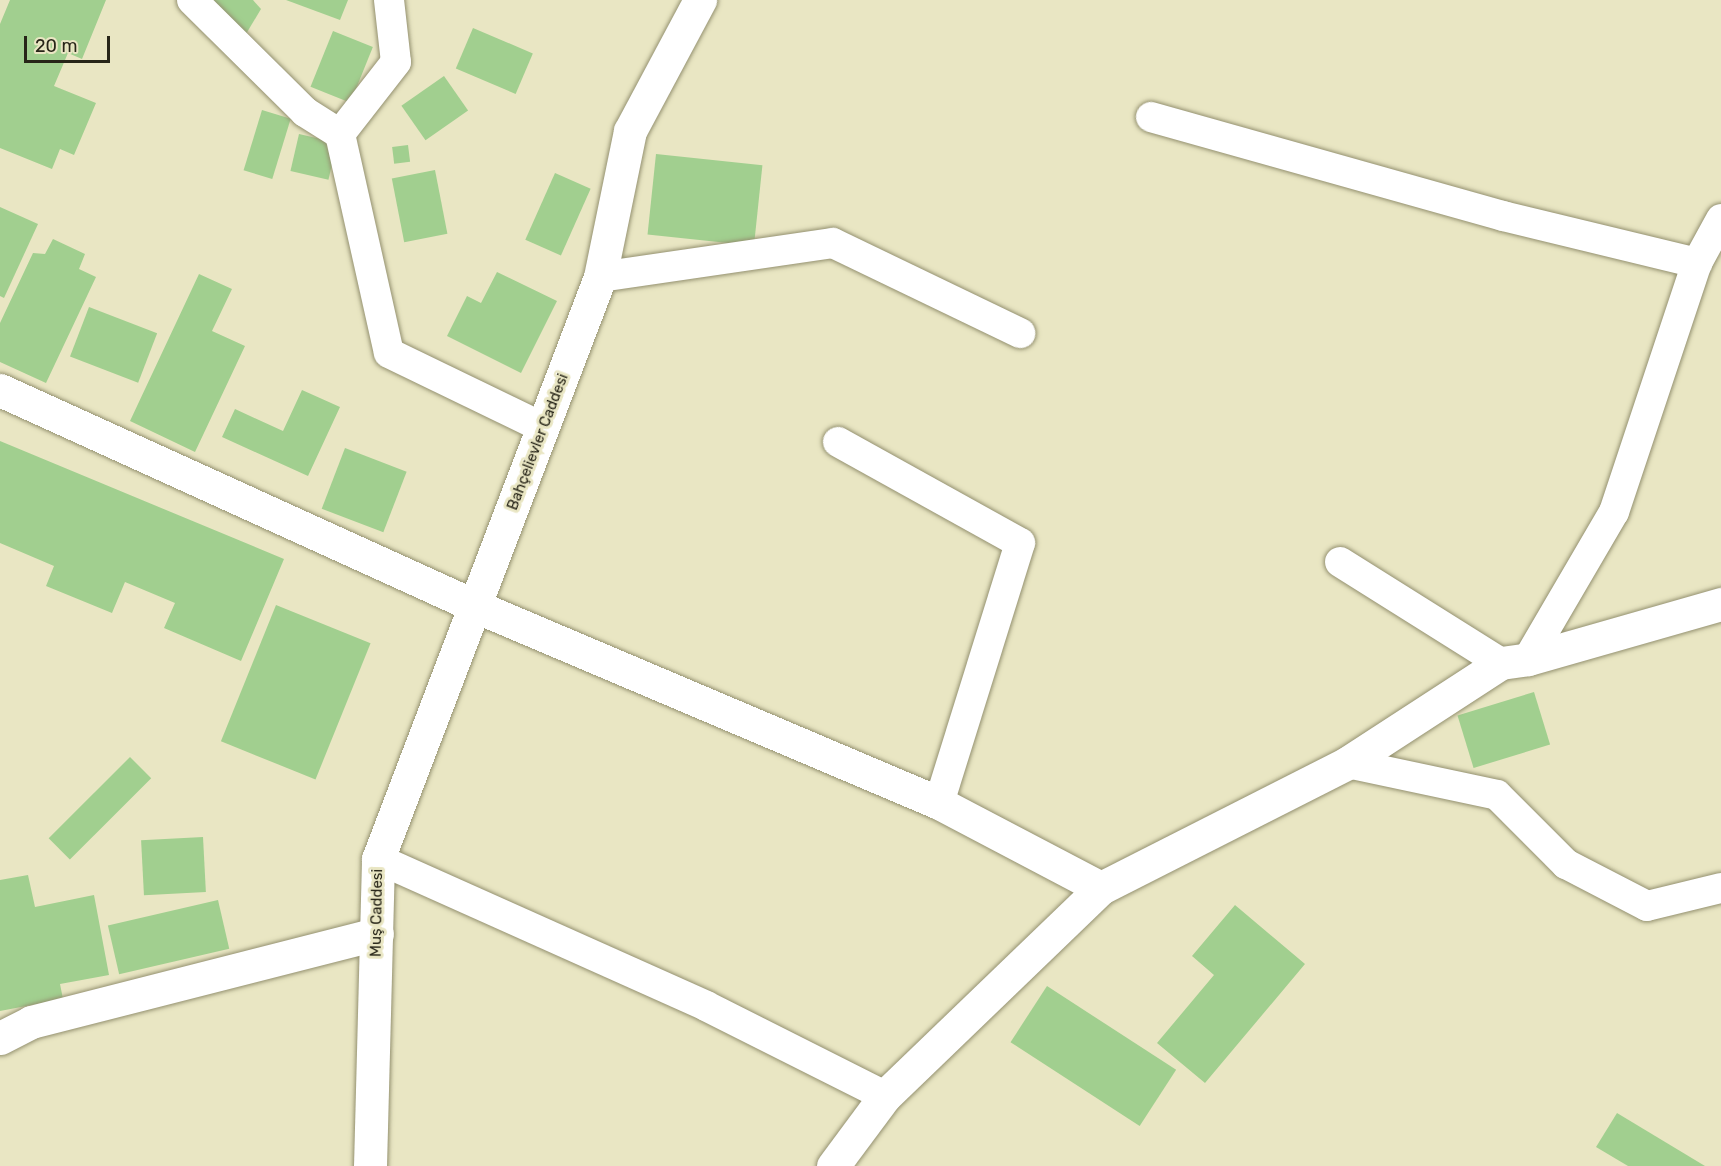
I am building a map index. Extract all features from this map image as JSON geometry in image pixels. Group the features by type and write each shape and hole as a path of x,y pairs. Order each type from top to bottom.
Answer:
{"main road":[{"name":"Bahçelievler Caddesi","path":"476,606 600,277 630,131 700,0"},
{"path":"0,390 476,606 939,802 1101,888"},
{"path":"833,1166 885,1096 1101,888 1347,763 1514,661 1721,604"},
{"name":"Muş Caddesi","path":"370,1166 378,859 476,606"},
{"path":"0,1038 31,1022 377,934"}],"street":[{"path":"192,0 305,112 340,134 389,353 544,428"},
{"path":"340,134 396,62 389,0"},
{"path":"1151,117 1503,216 1697,262"},
{"path":"1341,562 1514,661 1614,512 1697,262 1721,219"},
{"path":"600,277 833,243 1020,333"},
{"path":"838,442 1020,543 939,802"},
{"path":"1347,763 1497,795 1566,864 1647,906 1721,888"},
{"path":"378,859 706,1006 885,1096"}],"building":[{"path":"10,0 106,0 82,59 68,53 54,86 96,103 74,155 60,149 52,169 0,148 0,24"},
{"path":"209,0 253,0 261,9 243,39"},
{"path":"286,0 348,0 340,20"},
{"path":"473,28 533,53 516,94 456,69"},
{"path":"333,31 373,47 350,103 311,87"},
{"path":"444,76 468,110 425,140 401,106"},
{"path":"262,110 291,119 272,179 244,170"},
{"path":"299,134 337,143 328,180 290,171"},
{"path":"408,145 410,162 394,164 392,147"},
{"path":"656,154 762,165 754,246 648,235"},
{"path":"435,170 447,234 404,242 392,178"},
{"path":"555,173 591,189 561,256 525,240"},
{"path":"0,207 38,224 4,298 0,296"},
{"path":"53,239 85,254 79,269 96,277 46,383 0,362 0,323 33,253 45,254"},
{"path":"497,272 557,301 521,373 447,336 467,296 481,303"},
{"path":"199,274 232,289 212,331 245,346 195,452 130,421"},
{"path":"89,307 157,333 138,383 70,356"},
{"path":"302,390 340,407 308,476 222,437 235,409 283,431"},
{"path":"0,441 284,559 241,661 164,628 175,603 125,582 112,613 46,586 54,566 0,543"},
{"path":"345,448 407,472 383,532 322,509"},
{"path":"276,605 371,643 316,780 221,741"},
{"path":"1534,692 1550,745 1474,768 1457,715"},
{"path":"130,757 151,778 70,860 49,838"},
{"path":"203,837 206,892 144,895 141,840"},
{"path":"28,875 35,907 94,895 109,975 60,984 63,999 0,1011 0,880"},
{"path":"218,900 229,949 119,974 108,925"},
{"path":"1235,905 1305,964 1205,1083 1157,1043 1214,975 1192,956"},
{"path":"1047,986 1176,1070 1140,1126 1011,1042"},
{"path":"1617,1113 1705,1166 1628,1166 1596,1147"}]}
